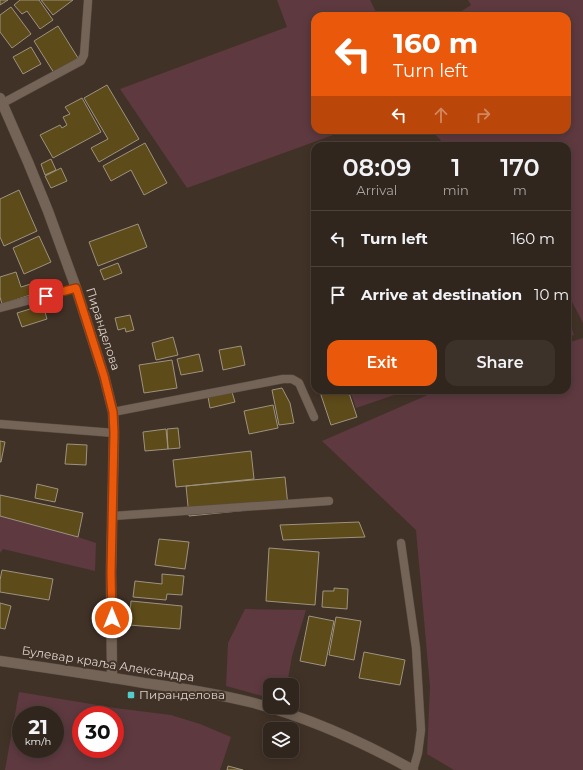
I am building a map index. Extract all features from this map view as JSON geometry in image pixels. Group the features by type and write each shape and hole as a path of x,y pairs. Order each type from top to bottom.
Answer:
{"street":[{"name":"Пиранделова","path":"1,100 48,211 76,288 104,376 113,412 113,516 111,573 112,678"},
{"name":"Булевар краља Александра","path":"0,661 205,693 254,703 314,723 350,738 413,770"}],"lane":[{"path":"1,100 81,61 84,55 88,1"},
{"path":"0,308 76,288"},
{"path":"113,412 283,379 292,379 299,383 314,417"},
{"path":"0,424 114,433"},
{"path":"113,516 329,501"},
{"path":"401,543 416,648 421,730 418,753 413,770"}],"shaded area":[{"path":"277,0 370,0 376,12 311,12 311,134 336,134 187,188 120,89 287,27"},
{"path":"468,0 583,0 583,323 571,300 571,142 442,142 435,134 571,134 571,12 460,12 471,5"},
{"path":"571,326 574,335 571,336"},
{"path":"583,338 583,770 454,770 427,754 430,687 416,530 322,441 430,394 571,394 571,342"},
{"path":"351,394 397,394 356,408"},
{"path":"0,516 96,543 95,571 3,549 0,553"},
{"path":"245,609 306,610 292,656 288,678 263,678 263,696 226,686 228,643"},
{"path":"19,692 103,706 72,706 72,758 124,758 124,709 171,715 200,724 231,737 220,770 5,770 12,731 12,758 64,758 64,706 16,706"}],"building":[{"path":"0,0 8,0 0,5"},
{"path":"20,0 39,0 53,20 40,29 27,11 22,14 14,5"},
{"path":"41,0 73,0 53,15"},
{"path":"11,7 31,34 12,48 0,32 0,15"},
{"path":"58,26 78,58 54,73 34,41"},
{"path":"31,47 41,64 23,74 13,57"},
{"path":"107,85 139,139 99,162 91,148 108,139 84,98"},
{"path":"82,98 101,132 53,158 40,135 60,125 62,128 67,125 63,117 70,114 65,107"},
{"path":"145,143 167,183 144,195 131,170 111,181 103,166"},
{"path":"51,159 56,170 45,175 41,164"},
{"path":"61,168 67,181 51,188 45,176"},
{"path":"19,190 37,231 4,246 0,237 0,199"},
{"path":"138,224 147,247 98,266 89,242"},
{"path":"39,236 51,262 24,274 13,248"},
{"path":"118,263 122,273 104,280 100,270"},
{"path":"16,272 21,287 34,283 37,293 2,304 0,297 0,277"},
{"path":"43,305 47,319 22,327 17,313"},
{"path":"130,315 134,330 126,332 125,328 118,330 115,318"},
{"path":"173,337 178,355 156,360 152,343"},
{"path":"241,346 245,365 223,370 219,350"},
{"path":"199,354 203,371 181,375 177,359"},
{"path":"172,360 177,388 144,393 139,365"},
{"path":"282,388 290,403 294,423 279,425 272,390"},
{"path":"232,392 235,402 210,408 208,397"},
{"path":"321,394 349,394 357,417 331,425"},
{"path":"273,405 278,428 249,434 244,411"},
{"path":"178,428 180,448 168,449 167,429"},
{"path":"166,429 168,449 145,451 143,432"},
{"path":"0,441 5,442 1,462 0,462"},
{"path":"67,444 87,445 86,465 65,464"},
{"path":"251,451 254,479 176,487 173,460"},
{"path":"285,477 288,506 189,516 186,486"},
{"path":"37,484 58,489 55,502 35,498"},
{"path":"0,495 83,513 78,537 0,516"},
{"path":"359,522 365,537 283,540 280,525"},
{"path":"159,539 189,542 185,569 155,565"},
{"path":"269,548 319,552 315,605 266,601"},
{"path":"2,570 53,579 49,600 0,592"},
{"path":"162,574 184,576 182,595 167,594 166,600 133,597 135,581 162,584"},
{"path":"334,588 348,589 347,609 322,607 323,591 334,591"},
{"path":"131,601 182,606 180,629 129,625"},
{"path":"0,603 11,606 5,629 0,628"},
{"path":"309,616 334,621 325,666 300,661"},
{"path":"336,617 361,621 354,660 329,655"},
{"path":"364,652 405,660 400,685 359,678"},
{"path":"228,766 243,770 227,770"}],"place":[{"name":"Пиранделова","path":"131,695"}],"route":[{"path":"46,296 76,288 104,376 113,412 114,433 111,573 112,618"}]}
